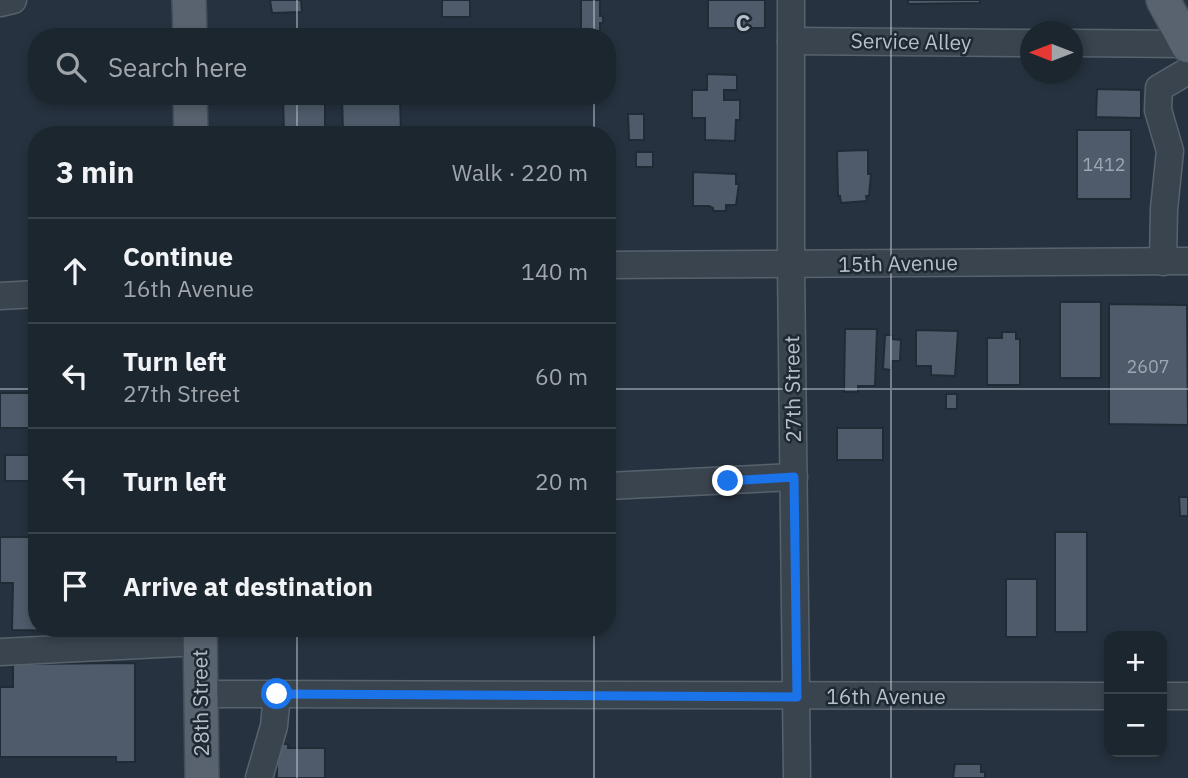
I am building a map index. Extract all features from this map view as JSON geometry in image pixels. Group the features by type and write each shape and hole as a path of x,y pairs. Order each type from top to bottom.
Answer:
{"main road":[{"path":"189,0 190,28"},
{"path":"1163,0 1188,54"},
{"path":"190,105 191,126"},
{"name":"28th Street","path":"200,637 202,778"}],"street":[{"path":"0,3 13,0"},
{"name":"27th Street","path":"791,0 797,778"},
{"name":"Service Alley","path":"791,41 1020,43"},
{"path":"1083,44 1188,54"},
{"path":"1175,261 1164,209 1179,147 1158,110 1159,88 1188,54"},
{"name":"15th Avenue","path":"616,265 1175,261"},
{"path":"0,296 28,294"},
{"path":"616,486 794,477"},
{"path":"0,652 176,637"},
{"name":"16th Avenue","path":"201,694 1104,696"},
{"path":"259,778 274,726 277,694"},
{"path":"1167,696 1188,696"}],"building":[{"path":"270,0 301,0 302,12 272,13"},
{"path":"442,0 470,0 470,17 442,17"},
{"path":"581,0 600,0 603,23 600,23 600,28 581,28"},
{"path":"708,0 765,0 765,28 708,28"},
{"path":"908,0 980,0 980,3 908,4"},
{"path":"707,74 737,75 737,90 724,90 724,100 740,100 740,120 736,120 735,141 705,140 705,118 692,118 692,90 707,90"},
{"path":"1097,89 1141,90 1141,118 1096,117"},
{"path":"283,105 325,105 325,126 284,126"},
{"path":"342,105 400,105 401,126 343,126"},
{"path":"628,114 644,114 644,140 629,140"},
{"path":"1077,130 1131,130 1131,199 1077,199"},
{"path":"868,150 868,174 871,174 867,201 841,203 838,196 837,151"},
{"path":"636,152 653,152 653,167 636,167"},
{"path":"693,172 736,174 736,184 739,184 736,205 726,205 726,211 713,211 709,206 693,206"},
{"path":"1060,302 1101,302 1101,378 1060,378"},
{"path":"1109,304 1187,305 1188,425 1109,424"},
{"path":"845,329 877,329 875,386 858,386 858,392 844,392"},
{"path":"916,330 958,331 955,376 931,375 931,366 916,366"},
{"path":"1002,332 1016,332 1016,339 1020,339 1020,385 987,385 987,338 1002,338"},
{"path":"885,335 893,335 893,339 901,340 900,361 892,361 891,370 883,369"},
{"path":"0,393 28,393 28,428 0,428"},
{"path":"946,394 957,394 957,409 946,409"},
{"path":"837,428 883,428 883,460 837,460"},
{"path":"5,455 28,455 28,481 5,481"},
{"path":"1179,497 1188,497 1188,516 1180,516"},
{"path":"1055,532 1087,532 1087,632 1055,632"},
{"path":"0,537 28,537 28,630 12,630 13,583 0,583"},
{"path":"1006,579 1037,579 1037,637 1006,637"},
{"path":"135,663 135,762 116,762 116,757 0,757 0,687 13,687 13,664"},
{"path":"277,744 288,744 288,748 325,748 325,778 277,778"},
{"path":"955,764 981,764 981,772 985,772 985,778 953,778"}],"route":[{"path":"277,694 797,697 794,477 728,481"}]}
